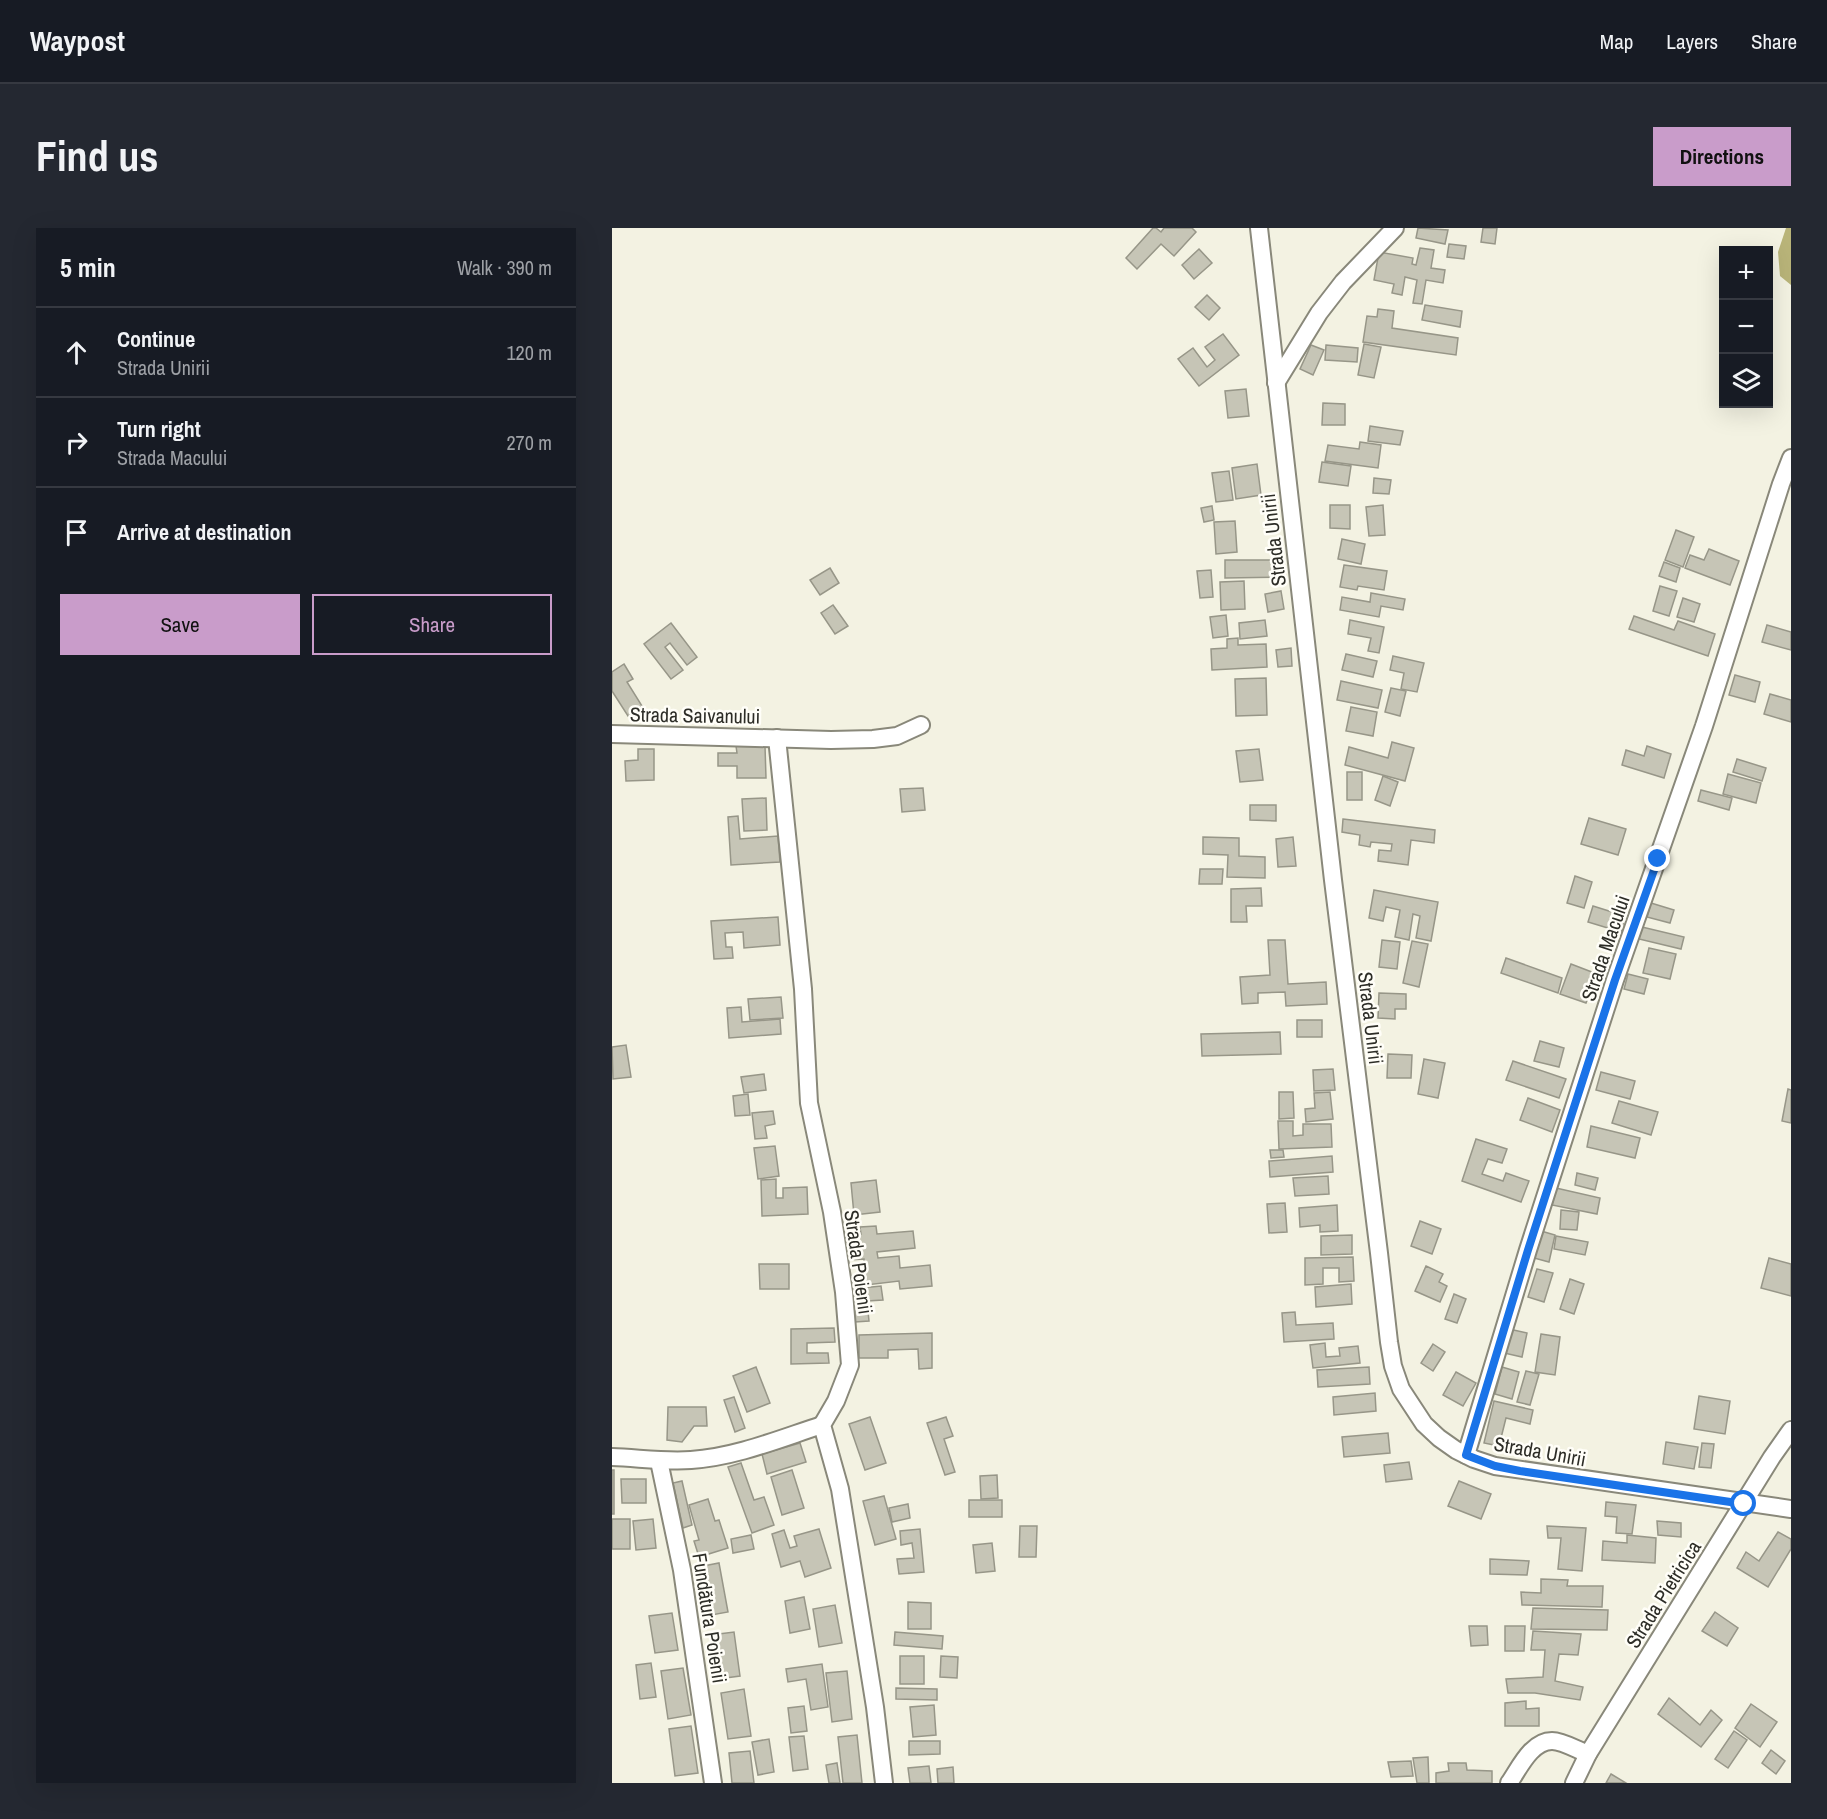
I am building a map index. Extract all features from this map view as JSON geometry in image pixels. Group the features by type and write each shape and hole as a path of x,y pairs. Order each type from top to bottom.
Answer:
{"street":[{"name":"Strada Unirii","path":"1259,228 1333,880 1390,1350 1401,1389 1424,1424 1439,1438 1466,1455 1495,1466 1744,1504 1791,1509"},
{"path":"1276,383 1319,313 1343,282 1395,228"},
{"name":"Strada Macului","path":"1466,1455 1528,1250 1612,991 1704,726 1791,458"},
{"name":"Strada Saivanului","path":"612,734 873,739 897,736 921,725"},
{"name":"Strada Poienii","path":"777,738 803,989 809,1103 832,1212 844,1292 850,1365 836,1401 822,1425"},
{"path":"612,1457 659,1461 692,1460 732,1454 822,1425 840,1489 884,1783"},
{"name":"Strada Pietricica","path":"1574,1783 1588,1754 1791,1430"},
{"name":"Fundătura Poienii","path":"659,1461 682,1570 713,1783"},
{"path":"1509,1783 1533,1750 1542,1743 1551,1741 1560,1743 1588,1754"}],"shaded area":[{"path":"1786,228 1791,228 1791,285 1780,276 1778,252"}],"building":[{"path":"1153,228 1161,232 1164,228 1192,228 1196,232 1174,256 1161,244 1137,269 1126,258"},
{"path":"1418,228 1448,230 1445,244 1416,238"},
{"path":"1483,228 1497,228 1495,244 1481,242"},
{"path":"1449,244 1466,246 1464,259 1447,257"},
{"path":"1420,248 1434,250 1431,268 1445,270 1443,283 1426,280 1422,304 1413,303 1417,280 1405,277 1402,295 1392,293 1394,284 1374,280 1379,252 1413,258 1412,264 1416,265"},
{"path":"1199,249 1212,263 1194,279 1182,265"},
{"path":"1207,295 1220,308 1209,320 1195,307"},
{"path":"1425,305 1462,311 1460,327 1422,320"},
{"path":"1378,309 1394,311 1392,328 1458,338 1456,355 1363,342 1367,316 1377,317"},
{"path":"1223,334 1239,355 1199,386 1178,359 1193,348 1207,367 1215,360 1205,347"},
{"path":"1364,344 1381,347 1374,378 1358,375"},
{"path":"1311,345 1324,350 1313,375 1300,369"},
{"path":"1326,345 1358,348 1357,362 1325,360"},
{"path":"1246,389 1249,416 1228,418 1225,391"},
{"path":"1323,403 1345,404 1345,425 1322,425"},
{"path":"1370,426 1403,431 1400,445 1368,441"},
{"path":"1360,442 1381,445 1378,468 1325,461 1328,445 1359,449"},
{"path":"1322,462 1351,466 1348,486 1319,482"},
{"path":"1257,464 1261,495 1236,499 1232,468"},
{"path":"1229,471 1233,500 1216,502 1212,473"},
{"path":"1374,478 1391,480 1389,494 1373,493"},
{"path":"1330,505 1350,505 1350,529 1330,528"},
{"path":"1383,505 1385,535 1369,536 1366,507"},
{"path":"1212,506 1214,520 1204,522 1201,508"},
{"path":"1235,521 1237,552 1216,554 1214,522"},
{"path":"1676,530 1694,537 1683,567 1665,560"},
{"path":"1342,539 1365,544 1361,564 1338,559"},
{"path":"1709,549 1739,561 1730,585 1685,568 1690,555 1704,560"},
{"path":"1225,560 1279,560 1279,577 1225,578"},
{"path":"1664,562 1680,568 1676,582 1659,576"},
{"path":"1344,565 1387,571 1384,590 1358,586 1357,590 1340,587"},
{"path":"830,568 839,583 820,595 810,580"},
{"path":"1211,570 1213,597 1200,598 1197,571"},
{"path":"1244,581 1245,609 1221,610 1220,582"},
{"path":"1660,586 1677,591 1669,616 1653,611"},
{"path":"1281,591 1284,609 1268,612 1265,594"},
{"path":"1371,593 1405,599 1403,610 1381,606 1379,617 1340,610 1342,597 1370,602"},
{"path":"1683,598 1700,604 1694,622 1677,617"},
{"path":"833,605 848,626 835,634 821,613"},
{"path":"1226,615 1228,636 1213,638 1210,617"},
{"path":"1634,616 1674,630 1678,621 1715,634 1708,656 1629,629"},
{"path":"1265,620 1267,636 1240,639 1239,623"},
{"path":"1350,620 1384,627 1379,653 1368,651 1371,638 1348,634"},
{"path":"671,623 697,657 687,665 670,643 665,647 683,670 671,679 644,644"},
{"path":"1767,625 1791,632 1791,650 1762,642"},
{"path":"1238,638 1238,645 1266,644 1267,667 1212,670 1211,649 1227,648 1227,639"},
{"path":"1291,648 1292,666 1278,667 1276,650"},
{"path":"1346,654 1377,661 1373,677 1342,670"},
{"path":"1393,656 1424,663 1417,692 1401,689 1404,673 1390,670"},
{"path":"624,664 633,679 627,682 642,706 628,716 612,691 612,672"},
{"path":"1735,675 1760,682 1755,702 1729,695"},
{"path":"1266,678 1267,715 1236,716 1235,679"},
{"path":"1341,681 1382,690 1378,708 1337,700"},
{"path":"1391,688 1406,691 1400,716 1385,712"},
{"path":"1770,694 1791,700 1791,722 1764,714"},
{"path":"1351,707 1377,712 1373,736 1346,731"},
{"path":"1392,742 1414,748 1405,781 1345,765 1349,747 1388,758"},
{"path":"736,746 765,746 766,778 737,778 737,766 718,766 718,753 737,753"},
{"path":"1647,746 1671,754 1664,778 1622,765 1626,750 1644,756"},
{"path":"638,749 654,749 654,780 626,781 625,761 638,760"},
{"path":"1259,749 1263,780 1240,782 1236,751"},
{"path":"1737,759 1766,768 1762,781 1733,772"},
{"path":"1347,772 1362,772 1362,800 1347,800"},
{"path":"1728,774 1761,783 1756,803 1723,794"},
{"path":"1383,776 1398,782 1390,806 1375,800"},
{"path":"923,788 925,810 902,812 900,789"},
{"path":"1701,790 1732,798 1729,810 1698,801"},
{"path":"766,798 767,830 744,831 742,799"},
{"path":"1250,805 1276,805 1276,821 1250,820"},
{"path":"738,816 740,839 778,836 780,862 731,865 728,817"},
{"path":"1589,818 1626,829 1618,855 1581,844"},
{"path":"1343,819 1435,830 1434,843 1411,840 1408,865 1378,861 1379,850 1391,851 1392,844 1371,842 1370,847 1359,845 1360,835 1342,832"},
{"path":"1203,837 1239,838 1239,856 1265,857 1265,878 1227,877 1228,855 1203,854"},
{"path":"1293,837 1296,866 1278,867 1276,839"},
{"path":"1200,869 1223,869 1222,884 1199,884"},
{"path":"1575,876 1592,882 1584,908 1567,903"},
{"path":"1261,888 1262,906 1246,906 1247,922 1231,922 1231,889"},
{"path":"1374,890 1438,902 1431,941 1416,938 1420,916 1413,914 1409,940 1395,937 1400,910 1386,907 1383,921 1369,918"},
{"path":"1651,903 1674,910 1670,923 1647,917"},
{"path":"1593,906 1625,916 1621,932 1588,922"},
{"path":"778,917 780,945 744,948 743,932 725,933 726,947 732,947 733,958 714,959 711,921"},
{"path":"1642,927 1684,937 1681,949 1639,939"},
{"path":"1268,940 1285,940 1288,984 1326,982 1327,1004 1286,1006 1285,992 1258,993 1258,1003 1242,1004 1240,977 1270,975"},
{"path":"1382,940 1400,942 1397,969 1379,967"},
{"path":"1412,941 1428,944 1419,987 1403,983"},
{"path":"1649,948 1676,954 1670,979 1643,973"},
{"path":"1506,958 1562,978 1558,993 1501,973"},
{"path":"1571,964 1597,974 1586,1003 1560,994"},
{"path":"1628,974 1648,979 1644,994 1624,989"},
{"path":"1379,993 1406,994 1406,1009 1395,1009 1395,1019 1378,1018"},
{"path":"781,997 783,1018 750,1020 748,999"},
{"path":"741,1007 742,1022 780,1019 781,1034 729,1038 727,1008"},
{"path":"1297,1020 1322,1020 1322,1037 1297,1037"},
{"path":"1280,1032 1281,1054 1202,1056 1201,1034"},
{"path":"1540,1041 1564,1048 1559,1067 1534,1061"},
{"path":"626,1045 631,1077 613,1079 612,1047"},
{"path":"1388,1054 1412,1055 1411,1078 1387,1078"},
{"path":"1424,1059 1445,1063 1438,1098 1418,1094"},
{"path":"1513,1061 1566,1079 1559,1098 1506,1080"},
{"path":"1333,1069 1335,1090 1314,1091 1313,1070"},
{"path":"1601,1072 1635,1081 1630,1099 1596,1090"},
{"path":"764,1074 766,1090 744,1093 741,1077"},
{"path":"1788,1089 1791,1090 1791,1123 1782,1121"},
{"path":"1279,1092 1293,1092 1294,1118 1279,1119"},
{"path":"1330,1092 1333,1119 1306,1122 1305,1109 1315,1108 1314,1093"},
{"path":"748,1094 750,1115 735,1116 733,1096"},
{"path":"1528,1098 1560,1110 1552,1132 1520,1120"},
{"path":"1619,1101 1658,1112 1651,1135 1612,1123"},
{"path":"773,1111 775,1124 765,1126 767,1138 755,1139 752,1113"},
{"path":"1278,1121 1293,1121 1293,1136 1303,1135 1303,1124 1331,1124 1332,1147 1279,1149"},
{"path":"1591,1126 1640,1138 1635,1158 1587,1147"},
{"path":"1476,1139 1507,1149 1502,1163 1488,1159 1482,1174 1503,1181 1506,1173 1529,1181 1521,1202 1462,1181"},
{"path":"775,1146 779,1176 758,1179 754,1148"},
{"path":"1270,1150 1283,1150 1284,1157 1271,1158"},
{"path":"1332,1156 1333,1172 1270,1177 1269,1161"},
{"path":"1577,1173 1598,1178 1595,1190 1575,1185"},
{"path":"1328,1176 1329,1194 1295,1196 1293,1178"},
{"path":"776,1179 776,1198 783,1198 783,1188 807,1187 808,1214 762,1216 761,1180"},
{"path":"876,1180 880,1212 854,1215 851,1183"},
{"path":"1556,1188 1600,1198 1597,1214 1552,1205"},
{"path":"1285,1203 1287,1232 1269,1233 1267,1204"},
{"path":"1337,1205 1338,1231 1320,1232 1320,1225 1300,1227 1299,1208"},
{"path":"1561,1210 1579,1212 1577,1230 1560,1229"},
{"path":"1420,1221 1441,1229 1432,1254 1411,1246"},
{"path":"876,1226 877,1234 913,1231 915,1248 877,1252 878,1258 899,1256 900,1268 930,1265 932,1286 900,1289 899,1281 866,1285 864,1259 849,1260 847,1235 861,1234 860,1227"},
{"path":"1541,1231 1555,1235 1549,1262 1534,1258"},
{"path":"1352,1235 1352,1254 1321,1255 1321,1236"},
{"path":"1556,1236 1588,1242 1585,1255 1554,1249"},
{"path":"1353,1257 1354,1281 1339,1282 1339,1268 1323,1268 1323,1284 1305,1285 1305,1258"},
{"path":"1769,1258 1791,1264 1791,1296 1761,1288"},
{"path":"759,1264 789,1264 789,1289 760,1289"},
{"path":"1426,1266 1443,1274 1439,1282 1447,1286 1440,1302 1415,1291"},
{"path":"1537,1269 1553,1273 1544,1302 1528,1297"},
{"path":"1570,1279 1584,1284 1574,1314 1560,1309"},
{"path":"1351,1284 1352,1304 1316,1307 1315,1287"},
{"path":"881,1286 883,1300 867,1301 869,1321 855,1322 852,1289"},
{"path":"1454,1294 1466,1299 1457,1323 1445,1319"},
{"path":"1295,1312 1296,1325 1333,1323 1334,1339 1284,1342 1282,1313"},
{"path":"834,1328 835,1342 807,1343 807,1353 828,1353 829,1363 791,1364 791,1329"},
{"path":"1509,1329 1527,1333 1522,1357 1504,1353"},
{"path":"932,1333 932,1368 919,1369 918,1349 888,1350 888,1358 859,1358 859,1335"},
{"path":"1541,1334 1560,1337 1555,1375 1535,1372"},
{"path":"1325,1343 1326,1357 1340,1356 1339,1348 1358,1346 1360,1363 1313,1368 1310,1345"},
{"path":"1433,1344 1445,1352 1433,1371 1421,1363"},
{"path":"756,1367 770,1403 747,1412 733,1376"},
{"path":"1369,1367 1370,1384 1318,1387 1317,1370"},
{"path":"1502,1367 1519,1372 1512,1399 1495,1394"},
{"path":"1526,1371 1539,1374 1530,1405 1517,1402"},
{"path":"1456,1372 1476,1383 1463,1406 1443,1395"},
{"path":"1375,1393 1376,1411 1334,1415 1333,1397"},
{"path":"1699,1396 1730,1401 1725,1434 1694,1429"},
{"path":"734,1397 745,1428 735,1432 724,1400"},
{"path":"1494,1401 1533,1410 1530,1424 1506,1418 1499,1446 1484,1443"},
{"path":"668,1407 706,1407 707,1426 694,1426 682,1442 667,1440"},
{"path":"870,1417 886,1463 865,1470 849,1424"},
{"path":"946,1417 953,1436 944,1439 955,1472 945,1475 927,1423"},
{"path":"1388,1433 1390,1453 1344,1457 1342,1437"},
{"path":"1666,1442 1698,1447 1694,1469 1663,1464"},
{"path":"800,1443 806,1462 767,1474 762,1454"},
{"path":"1702,1443 1714,1444 1711,1468 1699,1467"},
{"path":"1409,1462 1412,1479 1386,1482 1384,1465"},
{"path":"741,1463 754,1500 764,1497 774,1525 752,1533 728,1467"},
{"path":"612,1470 614,1470 614,1514 612,1514"},
{"path":"792,1470 804,1508 782,1515 771,1477"},
{"path":"997,1475 998,1498 981,1499 980,1476"},
{"path":"621,1479 646,1479 646,1503 622,1503"},
{"path":"682,1481 692,1525 683,1528 673,1483"},
{"path":"1459,1481 1491,1494 1481,1519 1448,1506"},
{"path":"884,1496 896,1539 875,1545 863,1501"},
{"path":"708,1499 715,1521 719,1520 728,1548 699,1557 694,1541 699,1540 689,1505"},
{"path":"969,1500 1002,1500 1002,1517 969,1517"},
{"path":"1606,1502 1636,1505 1632,1534 1616,1533 1617,1517 1605,1516"},
{"path":"908,1504 910,1518 892,1522 889,1508"},
{"path":"612,1519 630,1519 630,1549 612,1549"},
{"path":"653,1519 656,1548 636,1550 633,1521"},
{"path":"1657,1521 1681,1523 1681,1537 1658,1535"},
{"path":"1020,1526 1037,1526 1036,1557 1019,1557"},
{"path":"1547,1526 1586,1528 1582,1571 1558,1569 1561,1538 1548,1538"},
{"path":"819,1529 831,1568 805,1577 800,1561 781,1567 772,1534 784,1530 790,1548 797,1546 794,1536"},
{"path":"920,1529 924,1572 899,1574 897,1559 914,1558 912,1543 901,1545 900,1531"},
{"path":"1778,1532 1791,1539 1791,1549 1768,1587 1737,1568 1746,1552 1759,1561"},
{"path":"751,1535 754,1549 733,1553 731,1539"},
{"path":"1627,1535 1656,1538 1655,1563 1602,1560 1603,1541 1627,1543"},
{"path":"992,1543 995,1571 976,1573 973,1545"},
{"path":"1490,1559 1529,1561 1527,1575 1490,1574"},
{"path":"719,1563 728,1612 706,1616 698,1567"},
{"path":"1541,1579 1568,1580 1567,1586 1603,1586 1602,1607 1522,1605 1521,1592 1541,1593"},
{"path":"804,1597 810,1629 790,1633 785,1601"},
{"path":"908,1602 931,1603 931,1629 908,1629"},
{"path":"835,1605 842,1643 819,1647 813,1609"},
{"path":"1533,1608 1608,1610 1607,1630 1531,1629"},
{"path":"1715,1612 1738,1628 1727,1646 1702,1631"},
{"path":"672,1613 678,1650 655,1653 649,1616"},
{"path":"1469,1626 1487,1626 1488,1645 1471,1646"},
{"path":"1505,1626 1525,1626 1524,1651 1505,1651"},
{"path":"1533,1631 1581,1634 1578,1655 1559,1654 1555,1681 1583,1687 1580,1700 1535,1693 1508,1693 1506,1679 1543,1677 1545,1650 1531,1650"},
{"path":"734,1632 740,1676 718,1679 711,1635"},
{"path":"895,1632 943,1636 942,1649 894,1645"},
{"path":"900,1656 924,1656 924,1684 900,1684"},
{"path":"941,1656 958,1657 957,1678 940,1677"},
{"path":"651,1663 656,1697 640,1699 636,1665"},
{"path":"822,1664 828,1707 811,1710 806,1679 788,1682 786,1669"},
{"path":"683,1668 691,1715 668,1719 661,1671"},
{"path":"847,1671 852,1719 832,1722 826,1673"},
{"path":"896,1688 937,1689 937,1700 896,1699"},
{"path":"744,1689 751,1736 728,1739 721,1693"},
{"path":"1669,1698 1700,1725 1711,1710 1722,1720 1701,1747 1658,1714"},
{"path":"1526,1701 1526,1709 1539,1708 1539,1726 1505,1726 1505,1703"},
{"path":"1751,1704 1777,1722 1760,1747 1735,1728"},
{"path":"934,1705 936,1735 913,1737 910,1707"},
{"path":"804,1706 807,1731 791,1733 788,1708"},
{"path":"691,1726 698,1773 675,1776 669,1729"},
{"path":"1734,1731 1747,1740 1728,1768 1715,1759"},
{"path":"857,1735 862,1783 843,1783 838,1737"},
{"path":"804,1736 808,1769 793,1771 789,1737"},
{"path":"769,1739 774,1772 758,1775 752,1742"},
{"path":"909,1741 940,1741 940,1754 909,1755"},
{"path":"1771,1750 1785,1761 1776,1774 1762,1763"},
{"path":"750,1751 754,1783 732,1783 729,1753"},
{"path":"1428,1757 1429,1783 1417,1783 1413,1758"},
{"path":"1411,1761 1413,1776 1391,1777 1388,1762"},
{"path":"837,1763 840,1783 829,1783 826,1765"},
{"path":"1448,1763 1466,1763 1467,1770 1492,1771 1492,1783 1436,1783 1436,1773 1449,1771"},
{"path":"929,1766 931,1783 910,1783 908,1768"},
{"path":"953,1767 954,1783 938,1783 937,1769"},
{"path":"1611,1774 1626,1783 1606,1783"}],"route":[{"path":"1658,859 1615,980 1528,1250 1466,1455 1495,1466 1520,1471 1744,1504"}]}
